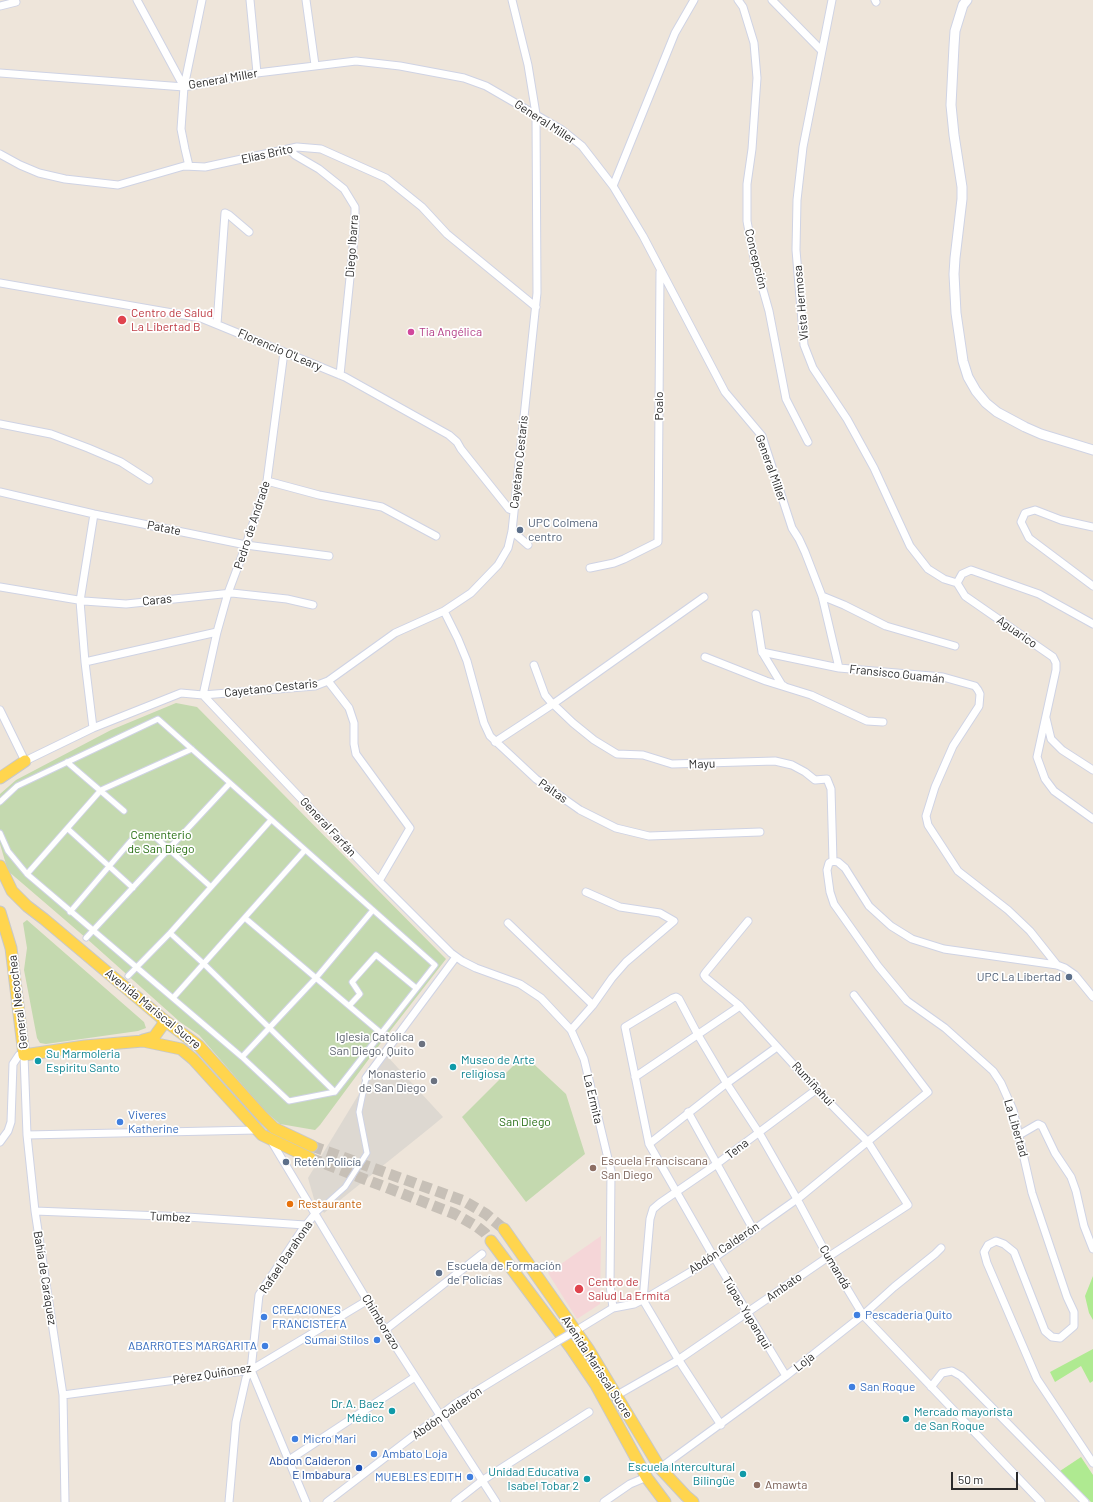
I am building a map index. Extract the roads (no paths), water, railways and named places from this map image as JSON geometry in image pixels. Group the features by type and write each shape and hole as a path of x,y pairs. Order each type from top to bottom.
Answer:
{"main road":[{"path":"0,778 25,760"},
{"name":"Avenida Mariscal Sucre","path":"0,866 12,891 27,906 164,1020 206,1052 271,1125 312,1146"},
{"name":"General Necochea","path":"0,912 11,948 24,1055 85,1046 143,1040 181,1049"},
{"path":"143,1040 154,1037 162,1026 164,1020"},
{"name":"Avenida Mariscal Sucre","path":"181,1049 193,1059 256,1130 270,1139 310,1158"},
{"name":"Avenida Mariscal Sucre","path":"504,1229 589,1350 660,1468 693,1502"},
{"name":"Avenida Mariscal Sucre","path":"492,1241 571,1348 596,1386 648,1478 664,1501"}],"street":[{"path":"137,0 184,87"},
{"path":"189,166 184,149 182,130 184,87 202,0"},
{"path":"250,0 257,73"},
{"path":"306,0 315,65"},
{"name":"Cayetano Cestaris","path":"25,760 93,728 181,693 203,695 306,687 315,686 328,681 395,634 444,610 471,593 498,565 508,548 512,531 536,307 536,114 528,65 512,0"},
{"path":"613,186 675,33 694,0"},
{"name":"Concepción","path":"738,0 743,8 754,43 758,78 752,149 747,184 747,221 754,258 769,311 786,399 808,442"},
{"path":"772,0 821,50"},
{"name":"Vista Hermosa","path":"832,0 803,147 797,200 796,250 804,344 813,368 847,419 874,468 910,546 928,569 944,579 957,583"},
{"path":"967,0 963,5 956,31 952,105 954,135 962,187 962,199 954,258 954,274 957,324 963,361 968,377 976,391 986,404 997,412 1041,434 1093,450"},
{"path":"0,6 19,1"},
{"name":"General Miller","path":"0,73 184,87 257,73 356,61 400,66 464,78 486,86 562,130 582,146 613,186 643,236 660,271 725,392 762,436 792,528 805,552 822,596 839,668"},
{"name":"Elías Brito","path":"0,154 39,173 65,179 118,184 189,166 205,167 297,147 321,149 386,178 422,207 447,234 536,307"},
{"name":"Diego Ibarra","path":"289,149 295,155 319,169 344,189 355,207 355,229 340,375"},
{"path":"217,324 225,213 249,232"},
{"name":"Poalo","path":"590,568 614,563 658,542 660,271"},
{"name":"Florencio O'Leary","path":"0,283 202,318 340,375 449,435 457,442 461,450 509,509 514,511"},
{"name":"Pedro de Andrade","path":"203,695 228,593 246,545 267,481 284,352"},
{"path":"0,424 51,434 121,462 149,480"},
{"path":"267,481 319,496 382,507 436,536"},
{"name":"Patate","path":"0,492 94,514 246,545 329,556"},
{"path":"1093,527 1061,520 1035,510 1025,513 1021,522 1029,538 1093,586"},
{"path":"93,728 85,662 80,600 94,514"},
{"path":"512,531 528,546"},
{"path":"957,583 962,574 971,570 1039,594 1093,624"},
{"name":"Aguarico","path":"957,583 965,596 1053,657 1056,663 1056,670 1037,757 1045,779 1054,791 1068,803 1093,818"},
{"name":"Caras","path":"0,587 80,600 126,604 228,593 261,595 314,605"},
{"path":"822,596 886,626 955,646"},
{"path":"495,742 553,704 704,597"},
{"name":"Paltas","path":"444,610 467,661 484,723 490,736 542,784 580,810 616,828 649,836 760,832"},
{"path":"756,614 762,652 784,687"},
{"path":"85,662 218,632"},
{"name":"Fransisco Guamán","path":"762,652 839,668 943,677 974,686 978,690 980,694 979,706 952,746 935,787 926,816 928,825 958,871 1008,910 1030,931 1057,965"},
{"path":"705,657 784,687 811,695 867,721 884,722"},
{"name":"Mayu","path":"534,665 545,695 553,704 572,723 594,740 617,754 643,756 672,764 775,761 792,765 805,772 815,780 827,779 831,789 833,861"},
{"path":"328,681 349,708 354,723 354,744 356,754 410,828 379,881"},
{"name":"General Farfán","path":"203,695 379,881 456,957"},
{"path":"0,710 25,760"},
{"path":"1046,716 1051,739 1062,750 1093,770"},
{"path":"0,802 17,786 158,719 435,965 335,1092 289,1101 173,998 27,874 8,851 0,834"},
{"path":"27,874 101,790 192,749"},
{"path":"67,762 124,811"},
{"path":"86,938 230,783"},
{"path":"128,976 170,933 271,820"},
{"path":"68,829 133,888"},
{"path":"70,912 135,836"},
{"path":"154,836 211,887"},
{"path":"173,998 305,850"},
{"path":"833,861 838,862 844,868 869,906 891,926 912,938 944,949 1057,965 1065,968 1075,975 1093,997"},
{"name":"La Libertad","path":"833,861 829,863 827,870 828,886 834,904 878,966 907,1001 945,1028 993,1070 1001,1083 1013,1110 1032,1193 1067,1297 1074,1312 1074,1326 1060,1338 1052,1337 1045,1331 1014,1252 1004,1244 996,1241 988,1245 984,1252 987,1263 1037,1379 1093,1463"},
{"path":"571,1030 593,1005 612,978 626,962 674,921 660,914 620,907 586,892"},
{"path":"242,1058 316,978 373,910"},
{"path":"245,918 382,1033"},
{"name":"Rumiñahui","path":"748,921 704,975 740,1006 868,1142 908,1205"},
{"path":"508,923 593,1005"},
{"path":"170,933 204,964 335,1092"},
{"path":"349,1006 360,994 352,982 376,955 416,988"},
{"path":"366,1078 456,957"},
{"name":"La Ermita","path":"456,957 476,968 520,984 541,998 571,1030 584,1060 611,1171 610,1285 613,1308"},
{"name":"Abdón Calderón","path":"328,1502 455,1404 613,1308 634,1304 643,1300 714,1258 797,1199 928,1092 854,995"},
{"name":"Cumandá","path":"625,1027 676,997 679,999 727,1084 759,1132 828,1256 864,1315 1041,1502"},
{"path":"635,1078 740,1006"},
{"name":"Túpac Yupanqui","path":"625,1027 650,1144 746,1313 786,1376"},
{"path":"650,1144 688,1112 777,1047"},
{"path":"0,1142 6,1136 11,1122 13,1064 19,1055 24,1055"},
{"name":"Bahía de Caráquez","path":"24,1055 27,1136 35,1212 63,1395 65,1502"},
{"name":"Rafael Barahona","path":"229,1502 236,1422 246,1378 251,1370 260,1292 305,1225 345,1186 367,1153 359,1112 366,1078"},
{"name":"Tena","path":"643,1300 650,1219 653,1209 717,1164 817,1089"},
{"path":"688,1112 753,1229"},
{"path":"1019,1135 1038,1124 1042,1126 1055,1153 1071,1177 1076,1191 1084,1226 1093,1249"},
{"path":"27,1136 256,1130"},
{"name":"Chimborazo","path":"270,1139 385,1330 496,1502"},
{"name":"Ambato","path":"619,1394 678,1359 828,1256 908,1205"},
{"name":"Tumbez","path":"35,1212 187,1218 305,1225"},
{"name":"Loja","path":"660,1468 721,1425 864,1315 894,1287 941,1248"},
{"path":"385,1330 482,1254"},
{"name":"Pérez Quiñonez","path":"63,1395 251,1370 368,1300"},
{"path":"643,1300 678,1359 721,1425"},
{"path":"251,1370 306,1502"},
{"path":"931,1387 942,1373 952,1371 960,1376 1085,1502"},
{"path":"289,1460 415,1377"},
{"path":"454,1502 483,1480 589,1412"},
{"path":"604,1502 630,1484 648,1478"}],"tunnel":[{"path":"312,1146 464,1201 486,1214 504,1229"},
{"path":"310,1158 455,1214 476,1226 485,1233 491,1241"}],"place":[{"name":"Centro de Salud La Libertad B","path":"122,320"},
{"name":"Tia Angélica","path":"411,332"},
{"name":"UPC Colmena centro","path":"520,530"},
{"name":"UPC La Libertad","path":"1069,977"},
{"name":"Iglesia Católica San Diego, Quito","path":"422,1044"},
{"name":"Su Marmoleria Espiritu Santo","path":"38,1061"},
{"name":"Museo de Arte religiosa","path":"453,1067"},
{"name":"Monasterio de San Diego","path":"434,1081"},
{"name":"Viveres Katherine","path":"120,1122"},
{"name":"Retén Policía","path":"286,1162"},
{"name":"Escuela Franciscana San Diego","path":"593,1168"},
{"name":"Restaurante","path":"290,1204"},
{"name":"Escuela de Formación de Policías","path":"439,1273"},
{"name":"Centro de Salud La Ermita","path":"579,1289"},
{"name":"Pescaderia Quito","path":"857,1315"},
{"name":"CREACIONES FRANCISTEFA","path":"264,1317"},
{"name":"Sumai Stilos","path":"377,1340"},
{"name":"ABARROTES MARGARITA","path":"265,1346"},
{"name":"San Roque","path":"852,1387"},
{"name":"Dr.A. Baez Médico","path":"392,1411"},
{"name":"Mercado mayorista de San Roque","path":"906,1419"},
{"name":"Micro Mari","path":"295,1439"},
{"name":"Ambato Loja","path":"374,1454"},
{"name":"Abdon Calderon E Imbabura","path":"359,1468"},
{"name":"Escuela Intercultural Bilingüe","path":"743,1474"},
{"name":"MUEBLES EDITH","path":"470,1477"},
{"name":"Unidad Educativa Isabel Tobar 2","path":"587,1479"},
{"name":"Amawta","path":"757,1485"}],"park label":[{"name":"Cementerio de San Diego","path":"161,842"},
{"name":"San Diego","path":"525,1122"}]}
